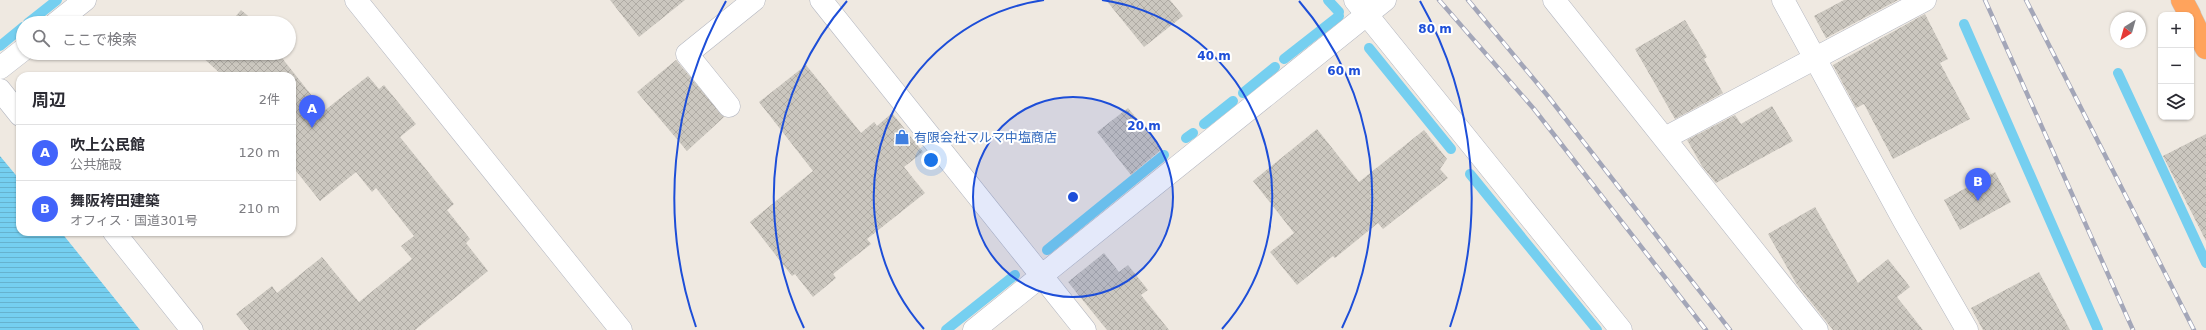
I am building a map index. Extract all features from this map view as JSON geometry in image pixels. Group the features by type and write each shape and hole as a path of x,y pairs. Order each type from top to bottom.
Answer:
{"highway":[{"path":"2182,0 2188,12"},
{"path":"2194,24 2206,48"}],"street":[{"path":"65,16 85,0"},
{"path":"356,0 621,330"},
{"path":"729,106 687,54 754,0"},
{"path":"821,0 1085,330"},
{"path":"974,330 1042,276 1361,7 1385,0"},
{"path":"1554,0 1817,330"},
{"path":"1783,0 1967,330"},
{"path":"1665,138 1926,0"},
{"path":"1361,7 1622,330"},
{"path":"0,68 16,55"},
{"path":"0,90 16,110"},
{"path":"117,236 192,330"}],"water":[{"path":"0,156 16,175 16,236 64,236 140,330 0,330"}],"building":[{"path":"610,0 685,0 639,37"},
{"path":"1106,0 1170,0 1183,16 1144,47"},
{"path":"1844,0 1898,0 1826,38 1814,16"},
{"path":"241,10 248,16 236,16"},
{"path":"1925,14 1948,59 1940,63 1970,119 1893,159 1864,104 1856,108 1833,65"},
{"path":"1685,20 1707,57 1704,59 1723,93 1675,119 1635,49"},
{"path":"205,60 284,60 293,72 219,72"},
{"path":"676,60 724,117 687,151 637,92"},
{"path":"806,65 861,133 874,122 877,126 892,113 923,152 904,167 925,193 867,239 871,244 833,274 836,278 813,297 795,274 792,276 750,222 813,171 759,102"},
{"path":"296,76 324,111 368,76 379,89 384,85 416,124 400,137 454,204 447,210 470,239 466,243 488,271 415,330 249,330 236,314 272,286 277,293 322,257 359,302 412,259 401,246 414,236 376,188 372,192 356,172 320,201 296,171"},
{"path":"1772,106 1793,141 1716,183 1702,166 1687,140 1735,115 1741,124"},
{"path":"1128,108 1162,149 1131,175 1097,132"},
{"path":"1317,129 1359,182 1424,130 1447,159 1440,169 1448,178 1383,229 1378,223 1335,258 1333,256 1297,285 1270,252 1294,233 1253,181"},
{"path":"2206,134 2206,241 2163,156"},
{"path":"1995,172 2011,202 1960,230 1944,200"},
{"path":"1815,207 1858,283 1888,259 1910,287 1897,297 1923,330 1833,330 1796,283 1768,234"},
{"path":"1104,253 1119,272 1128,265 1148,290 1141,295 1169,330 1107,330 1068,282"},
{"path":"2039,272 2070,330 1983,330 1971,308"}],"waterway":[{"path":"37,16 57,0"},
{"path":"1328,0 1339,12"},
{"path":"1284,59 1339,16"},
{"path":"1964,24 2098,330"},
{"path":"0,46 16,33"},
{"path":"1369,48 1451,149"},
{"path":"1243,93 1275,67"},
{"path":"2118,73 2206,263"},
{"path":"1204,124 1233,101"},
{"path":"1186,138 1193,133"},
{"path":"1047,250 1164,155"},
{"path":"1470,174 1597,330"},
{"path":"946,330 1015,275"}],"railway":[{"path":"1439,0 1534,109 1706,330"},
{"path":"1468,0 1547,95 1730,330"},
{"path":"1985,0 2133,330"},
{"path":"2026,0 2194,330"}],"place":[{"name":"吹上公民館","path":"312,128"},
{"name":"有限会社マルマ中塩商店","path":"902,137"},
{"name":"舞阪袴田建築","path":"1978,201"}]}
